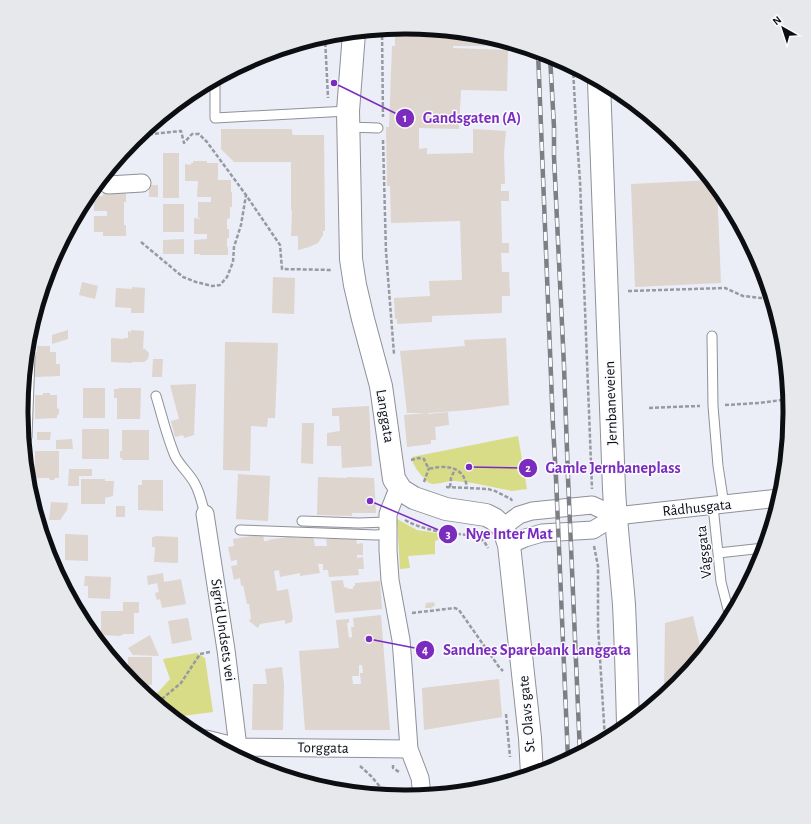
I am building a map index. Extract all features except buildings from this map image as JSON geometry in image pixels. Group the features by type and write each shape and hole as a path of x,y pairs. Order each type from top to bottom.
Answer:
{"street":[{"name":"Langgata","path":"354,38 349,119 352,259 355,285 381,386 394,479 409,485"},
{"name":"Jernbaneveien","path":"599,88 616,516 624,606 628,716"},
{"path":"108,185 142,183"},
{"path":"427,789 420,778 409,749 401,640 390,580 392,525 388,514 395,496 409,485 414,498 446,509 486,515 494,519 506,536 525,538 542,533 593,530 616,516"},
{"name":"Rådhusgata","path":"616,516 773,499"},
{"path":"506,536 519,515 532,511 592,505 616,516"},
{"name":"Sigrid Undsets vei","path":"205,514 226,650 238,750"},
{"name":"St. Olavs gate","path":"506,536 530,738 532,767"},
{"name":"Torggata","path":"239,751 409,749"}],"lane":[{"path":"215,86 215,118 349,119 378,128"},
{"name":"Vågsgata","path":"712,336 713,406 718,466 718,553 721,582 728,608"},
{"path":"156,396 163,422 176,458 195,484 205,514"},
{"path":"302,521 392,525"},
{"path":"240,530 376,534 392,525"},
{"path":"718,553 757,549"}],"path":[{"path":"382,35 383,119"},
{"path":"325,43 328,99"},
{"path":"573,74 580,181 592,495"},
{"path":"150,134 181,131 184,143 192,134 199,134 207,142 246,195 280,245 282,269 332,270"},
{"path":"383,139 386,252 395,359"},
{"path":"140,242 183,277 212,286 220,285 227,277 233,262 234,247 241,225 246,195"},
{"path":"628,291 724,288 743,296 765,297"},
{"path":"405,462 419,458 424,459 429,468"},
{"path":"423,483 429,468"},
{"path":"429,468 455,468 463,475 467,488"},
{"path":"450,487 451,478 455,468"},
{"path":"409,485 423,483 427,484"},
{"path":"445,487 488,489 496,491 511,499 514,505"},
{"path":"392,525 413,525 424,529 476,536 486,543 489,554"},
{"path":"594,545 598,566 598,626 605,732"},
{"path":"408,614 454,608 459,610 503,671 503,663"},
{"path":"161,699 182,683 200,654 226,650"},
{"path":"506,707 510,763"},
{"path":"358,765 371,776 382,789"}],"green space":[{"path":"518,436 527,489 512,491 455,481 433,484 429,483 422,476 413,463 412,457"},
{"path":"397,519 417,530 449,535 435,541 435,554 408,556 410,568 400,569"},
{"path":"197,653 205,658 213,712 183,716 156,695 170,679 163,659"}],"railway":[{"path":"538,59 568,753"},
{"path":"550,63 580,747"}],"place":[{"name":"Gandsgaten (A)","path":"334,83"},
{"name":"Gamle Jernbaneplass","path":"469,467"},
{"name":"Nye Inter Mat","path":"370,501"},
{"name":"Sandnes Sparebank Langgata","path":"369,639"}]}
